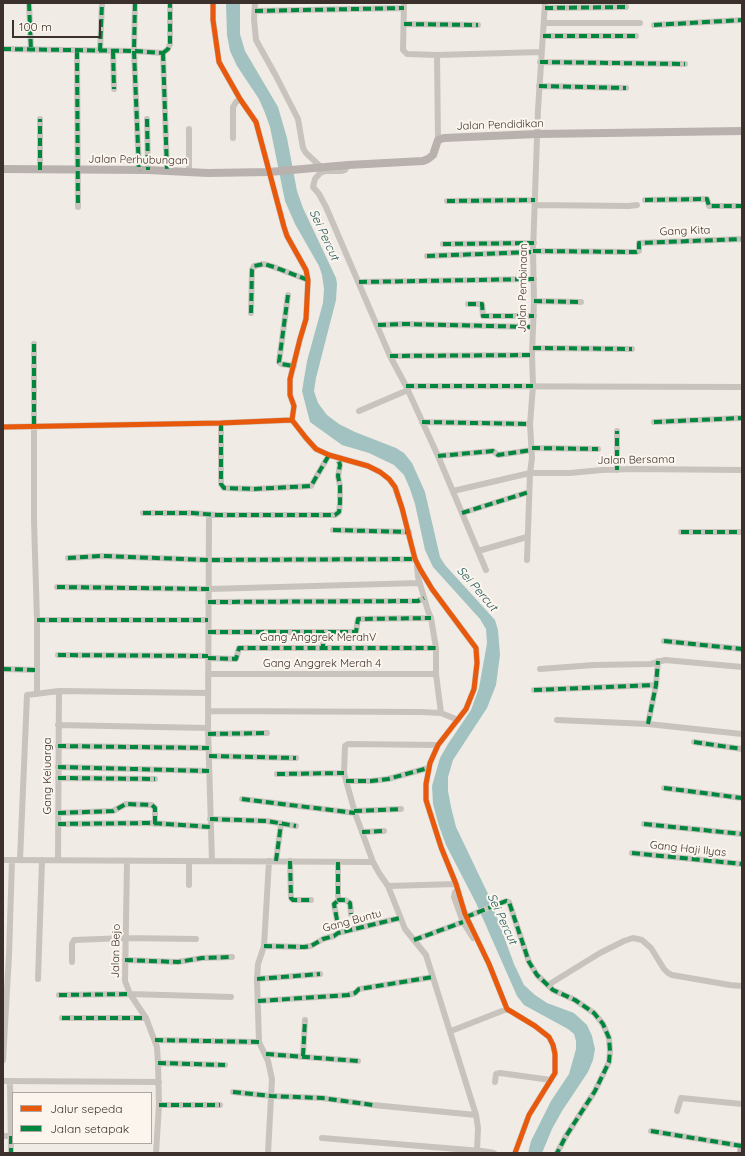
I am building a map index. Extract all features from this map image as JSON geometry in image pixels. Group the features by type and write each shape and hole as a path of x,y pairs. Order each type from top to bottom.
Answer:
{"main road":[{"name":"Jalan Pendidikan","path":"438,140 444,138 538,134 742,131"},
{"path":"271,172 348,165 423,161 433,155 438,140"},
{"name":"Jalan Perhubungan","path":"3,169 271,172"},
{"path":"741,1153 742,1146"}],"street":[{"path":"29,3 31,50"},
{"path":"100,51 102,3"},
{"path":"135,3 134,51 139,171"},
{"path":"3,49 134,51 163,53 168,49 170,44 170,3"},
{"path":"213,3 214,26 219,62 240,100 256,122 271,172 284,227 287,236 306,270 308,280 308,308 290,386 290,395 294,406 292,420 316,449 338,458 368,466 380,472 389,479 394,487 409,532 419,583 431,618 436,648 436,674 441,703 441,713"},
{"path":"255,3 256,40 298,119 303,148 306,153 321,167"},
{"path":"255,11 404,6 404,50 405,53 409,55 541,52"},
{"path":"545,6 626,7"},
{"name":"Jalan Pembinaan","path":"527,560 529,492 532,458 530,424 533,386 533,252 540,62 545,6"},
{"path":"732,21 736,18 742,17"},
{"path":"654,25 742,20"},
{"path":"544,24 640,23"},
{"path":"404,24 478,25"},
{"path":"543,36 636,36"},
{"path":"77,51 78,207"},
{"path":"113,51 114,89"},
{"path":"163,53 167,171"},
{"path":"437,55 438,140"},
{"path":"540,62 685,64"},
{"path":"539,86 626,88"},
{"path":"233,138 233,107 236,102 240,100"},
{"path":"40,119 40,170"},
{"path":"147,119 148,170"},
{"path":"189,129 189,172"},
{"path":"348,165 345,170 342,171 326,171 320,173 312,184 313,187 319,194 326,207 378,325 390,356 407,388 438,456 486,570"},
{"path":"645,200 708,199 709,206 742,206"},
{"path":"448,201 637,205"},
{"name":"Gang Kita","path":"533,252 636,252 639,251 640,243 742,239"},
{"path":"443,244 534,243"},
{"path":"427,256 533,252"},
{"path":"251,313 252,270 254,266 264,264 308,280"},
{"path":"359,282 534,279"},
{"path":"288,295 279,362 281,364 294,366"},
{"path":"534,301 581,302"},
{"path":"468,304 482,304 484,316 534,316"},
{"path":"378,325 405,324 533,327"},
{"path":"34,344 34,521 38,620 37,694"},
{"path":"390,356 632,349"},
{"path":"359,411 407,388 533,386 742,387"},
{"path":"654,422 742,418"},
{"path":"3,427 221,423 292,420"},
{"path":"422,422 530,424"},
{"path":"221,423 221,484 224,488 254,489 311,486 329,455"},
{"path":"617,431 617,470"},
{"path":"438,456 493,451 498,455 532,449 598,449"},
{"path":"143,513 328,516 338,514 340,503 340,486 338,479 340,465 338,458"},
{"name":"Jalan Bersama","path":"453,491 530,473 570,473 617,470 742,470"},
{"path":"462,513 529,492"},
{"path":"209,515 208,748 212,861"},
{"path":"333,530 409,532"},
{"path":"681,532 742,532"},
{"path":"478,551 527,537"},
{"path":"68,558 124,556 209,560 416,562"},
{"path":"416,562 432,589 476,648 478,663 474,689 466,709 438,745 428,768 426,800 441,847 457,887 464,919 479,942 507,1009 535,1026 549,1037 555,1054 555,1073 529,1115 515,1153"},
{"path":"56,587 209,589 419,583"},
{"path":"208,602 418,601 424,598"},
{"path":"208,632 356,632 358,619 431,618"},
{"path":"38,620 208,620"},
{"path":"322,632 323,647"},
{"path":"664,641 742,649"},
{"name":"Gang Anggrek MerahV","path":"208,657 236,659 239,648 436,648"},
{"path":"58,655 208,657"},
{"path":"540,669 594,665 651,664 665,660 742,667"},
{"path":"648,724 656,686 658,661"},
{"path":"3,669 37,670"},
{"name":"Gang Anggrek Merah 4","path":"208,674 436,674"},
{"path":"534,690 656,686"},
{"path":"20,860 26,697 29,694 59,691 208,693"},
{"name":"Gang Keluarga","path":"58,860 59,691"},
{"path":"208,711 441,713 458,720"},
{"path":"556,720 648,724 742,734"},
{"path":"58,725 267,733"},
{"path":"694,742 742,748"},
{"path":"438,745 346,745 344,773 354,812 373,862 388,886 405,929 425,952 451,1031 476,1115 478,1128 477,1152"},
{"path":"58,746 208,748"},
{"path":"209,756 296,758"},
{"path":"58,767 209,770"},
{"path":"346,781 388,779 428,768"},
{"path":"276,774 344,773"},
{"path":"58,778 155,780"},
{"path":"664,788 742,798"},
{"path":"242,799 354,812 401,809"},
{"path":"58,813 113,811 126,804 152,805 155,808 155,824"},
{"path":"210,820 267,821 296,826"},
{"path":"58,824 155,824 211,827"},
{"path":"276,861 281,824"},
{"path":"644,824 742,834"},
{"path":"362,832 384,831"},
{"name":"Gang Haji Ilyas","path":"632,852 742,864"},
{"path":"3,860 373,862"},
{"path":"3,1060 9,955 12,860"},
{"path":"38,979 42,860"},
{"name":"Jalan Bejo","path":"127,861 125,981 130,994 146,1018 155,1040 159,1082 156,1153"},
{"path":"189,861 189,886"},
{"path":"268,1153 271,1074 266,1054 259,1042 257,979 258,964 264,946 269,861"},
{"path":"290,861 291,898 293,900 312,900"},
{"path":"338,862 337,892 339,900"},
{"path":"388,886 457,887"},
{"path":"337,920 334,904 339,900 348,901 350,903 351,914"},
{"path":"414,940 464,919 478,911 508,901 510,903 529,962 537,976 554,990 575,1000 594,1014 603,1024 609,1038 609,1062 595,1091 556,1153"},
{"name":"Gang Buntu","path":"264,946 311,946 338,933 400,918"},
{"path":"72,962 72,944 74,940 126,938 196,939"},
{"path":"548,985 600,953 633,938 642,940 651,948 664,969 672,975 730,986 742,986"},
{"path":"125,960 178,962 202,958 232,957"},
{"path":"257,979 320,974"},
{"path":"258,1001 348,995 355,993 359,989 433,977"},
{"path":"59,995 130,994 231,997"},
{"path":"451,1031 507,1009"},
{"path":"62,1018 146,1018"},
{"path":"303,1056 305,1020"},
{"path":"155,1040 259,1042"},
{"path":"266,1054 358,1061"},
{"path":"158,1063 225,1064"},
{"path":"495,1082 496,1074 500,1073 551,1080"},
{"path":"3,1081 159,1082"},
{"path":"10,1081 12,1122 11,1153"},
{"path":"233,1092 271,1096 322,1098 373,1105 476,1115"},
{"path":"677,1111 681,1098 742,1104"},
{"path":"158,1104 220,1105"},
{"path":"152,1125 158,1125"},
{"path":"651,1131 742,1146"},
{"path":"3,1136 11,1136"},
{"path":"322,1138 494,1153"}],"water":[{"name":"Sei Percut","path":"226,3 240,3 240,34 245,51 278,107 287,138 297,191 303,208 336,278 336,300 314,391 318,403 327,415 339,424 396,448 404,453 412,463 425,492 440,557 445,565 495,620 498,630 500,655 496,685 487,708 453,760 448,777 448,791 456,827 489,896 514,964 524,985 547,1003 574,1013 587,1025 592,1036 595,1049 593,1060 588,1072 562,1111 552,1129 542,1153 528,1153 531,1141 551,1101 569,1074 576,1049 574,1034 568,1029 524,1005 517,996 476,903 446,845 433,804 432,786 440,758 471,710 479,688 487,643 486,629 480,619 433,567 425,550 415,504 404,475 394,465 369,453 342,445 310,422 302,391 307,361 323,303 324,289 322,275 319,266 295,224 285,201 270,127 265,113 259,99 237,66 230,51 227,35"}],"marked path":[{"path":"29,3 31,50"},
{"path":"100,51 102,3"},
{"path":"135,3 134,51 139,171"},
{"path":"163,53 168,49 170,44 170,3"},
{"path":"545,8 626,7"},
{"path":"255,11 404,8"},
{"path":"654,25 742,20"},
{"path":"404,24 478,25"},
{"path":"543,36 636,36"},
{"path":"3,49 134,51 163,53"},
{"path":"77,51 78,207"},
{"path":"113,51 114,89"},
{"path":"163,53 167,171"},
{"path":"540,62 685,64"},
{"path":"539,86 626,88"},
{"path":"40,119 40,170"},
{"path":"147,119 148,170"},
{"path":"645,200 707,199 709,206 742,206"},
{"path":"447,201 535,200"},
{"path":"533,251 636,252 639,251 639,243 742,239"},
{"path":"443,244 534,243"},
{"path":"427,256 533,252"},
{"path":"251,313 252,270 254,266 264,264 308,280"},
{"path":"359,282 534,279"},
{"path":"288,295 279,362 281,364 294,366"},
{"path":"534,301 581,302"},
{"path":"468,304 482,304 483,316 534,316"},
{"path":"378,325 405,324 533,327"},
{"path":"34,344 34,427"},
{"path":"533,348 632,349"},
{"path":"390,356 532,355"},
{"path":"406,386 533,386"},
{"path":"654,422 742,418"},
{"path":"422,422 530,424"},
{"path":"221,423 221,484 224,488 254,489 311,486 329,455"},
{"path":"617,431 617,470"},
{"path":"532,448 598,449"},
{"path":"438,456 493,451 498,455 532,450"},
{"path":"143,513 192,513 217,515 335,515 339,512 340,503 340,486 338,476 340,465 338,458"},
{"path":"462,513 529,492"},
{"path":"333,530 409,532"},
{"path":"681,532 742,532"},
{"path":"68,558 102,556 209,560 415,559"},
{"path":"57,587 209,589"},
{"path":"208,602 418,601 424,598"},
{"path":"208,632 356,632 358,619 431,618"},
{"path":"37,620 208,620"},
{"path":"323,632 323,647"},
{"path":"664,641 742,649"},
{"path":"208,658 236,659 239,648 436,648"},
{"path":"58,655 208,656"},
{"path":"648,724 656,685 658,661"},
{"path":"3,669 37,670"},
{"path":"534,690 656,685"},
{"path":"208,734 267,733"},
{"path":"694,742 742,749"},
{"path":"58,746 209,748"},
{"path":"209,756 296,758"},
{"path":"58,767 209,771"},
{"path":"346,781 388,779 428,768"},
{"path":"277,774 344,773"},
{"path":"58,778 155,779"},
{"path":"664,788 742,798"},
{"path":"242,799 355,813"},
{"path":"58,813 113,811 126,804 152,805 155,808 155,824"},
{"path":"354,811 401,809"},
{"path":"210,819 267,821 296,826"},
{"path":"58,824 152,823 211,827"},
{"path":"276,861 281,824"},
{"path":"644,824 742,834"},
{"path":"362,832 384,831"},
{"path":"632,853 742,864"},
{"path":"290,861 291,898 293,900 311,900"},
{"path":"338,862 338,896 339,900 345,900 350,903 351,914"},
{"path":"337,920 334,904 339,900"},
{"path":"466,917 506,901 509,902 529,962 537,975 553,990 575,1000 594,1013 603,1024 609,1038 609,1062 595,1091 566,1136 557,1153"},
{"path":"264,946 311,946 338,933 400,918"},
{"path":"414,940 463,922"},
{"path":"125,960 178,962 202,958 232,957"},
{"path":"257,979 320,974"},
{"path":"258,1001 348,995 355,993 359,989 433,977"},
{"path":"59,995 130,994"},
{"path":"62,1018 146,1018"},
{"path":"303,1056 305,1020"},
{"path":"155,1040 259,1042"},
{"path":"266,1054 358,1061"},
{"path":"158,1063 225,1065"},
{"path":"233,1092 271,1096 322,1098 373,1105"},
{"path":"159,1105 220,1105"},
{"path":"651,1131 742,1146"},
{"path":"11,1136 11,1153"}],"cycle path":[{"path":"3,427 221,423 292,420 294,406 290,395 290,379 306,319 308,280 306,270 287,236 284,227 256,122 240,99 219,62 213,20 213,3"},
{"path":"292,420 316,449 329,455 368,466 380,472 389,479 395,487 415,559 420,569 432,589 476,648 477,663 474,689 466,709 438,745 430,763 426,784 426,800 465,914 489,964 507,1009 535,1026 549,1037 553,1045 555,1054 555,1073 529,1115 515,1153"}]}
